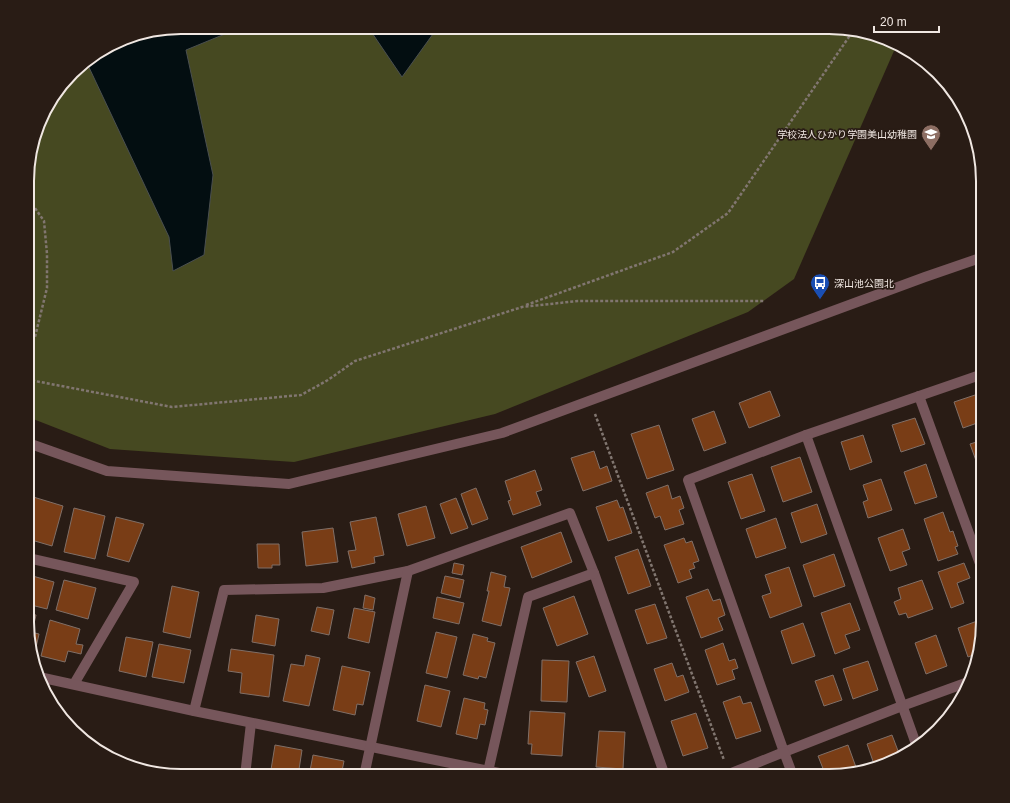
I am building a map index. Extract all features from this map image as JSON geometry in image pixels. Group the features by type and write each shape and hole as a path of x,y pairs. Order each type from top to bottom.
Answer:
{"street":[{"path":"34,445 107,471 289,484 502,433 976,259"},
{"path":"790,769 688,480 806,435 976,376"},
{"path":"919,396 976,553"},
{"path":"806,435 915,741"},
{"path":"194,711 224,590 323,588 408,571 570,513 594,573 663,769"},
{"path":"34,559 134,582 74,684"},
{"path":"366,769 408,571"},
{"path":"488,769 528,597 594,573"},
{"path":"45,678 194,711 371,746 470,769"},
{"path":"740,769 962,684"},
{"path":"246,769 252,723"}],"path":[{"path":"34,380 172,407 301,395 328,380 355,361 522,307 673,252 728,213 850,35"},
{"path":"34,207 44,221 47,254 47,288 34,339"},
{"path":"522,307 578,301 764,301"},
{"path":"590,401 723,769"}],"green space":[{"path":"171,34 839,34 867,39 895,49 794,279 748,312 495,414 294,462 110,449 34,419 34,171 39,143 45,125 59,99 70,84 84,70 116,49 143,39"}],"shaded area":[{"path":"171,34 225,34 186,50 213,175 204,255 173,271 169,237 89,67 116,49 143,39"},
{"path":"373,34 433,34 402,77"}],"building":[{"path":"770,391 780,416 749,428 739,403"},
{"path":"976,395 976,423 963,428 954,402"},
{"path":"714,411 726,443 704,451 692,419"},
{"path":"915,418 925,444 901,452 892,425"},
{"path":"659,425 674,470 647,479 631,434"},
{"path":"863,435 872,462 850,470 841,442"},
{"path":"976,442 976,461 970,444"},
{"path":"594,451 600,469 607,466 612,481 583,491 571,458"},
{"path":"800,457 812,492 783,502 771,467"},
{"path":"926,464 937,497 915,504 904,472"},
{"path":"535,470 542,490 536,492 541,505 513,515 508,501 511,500 505,481"},
{"path":"752,474 765,511 741,519 728,482"},
{"path":"881,479 892,510 868,518 863,502 868,500 863,485"},
{"path":"668,485 672,499 680,496 684,508 679,510 684,524 665,530 660,516 655,518 646,493"},
{"path":"476,488 488,519 472,525 461,494"},
{"path":"34,497 63,506 52,546 34,541"},
{"path":"456,498 468,528 451,534 440,504"},
{"path":"617,500 620,508 623,507 632,533 608,541 596,507"},
{"path":"817,504 827,534 801,543 791,513"},
{"path":"426,506 435,538 407,546 398,514"},
{"path":"74,508 105,516 95,559 64,552"},
{"path":"943,512 950,532 953,531 958,546 955,547 958,554 938,561 924,519"},
{"path":"116,517 144,524 129,562 107,556"},
{"path":"376,517 384,555 374,557 375,563 352,568 348,551 356,550 350,522"},
{"path":"776,518 786,548 756,558 746,529"},
{"path":"333,528 338,562 306,566 302,532"},
{"path":"903,529 910,549 902,552 907,565 890,571 878,538"},
{"path":"561,532 572,562 532,578 521,547"},
{"path":"684,538 686,543 692,541 699,561 693,563 695,568 689,570 692,578 678,583 664,545"},
{"path":"257,544 279,544 280,565 272,565 272,568 258,568"},
{"path":"638,549 651,586 628,594 615,557"},
{"path":"834,554 845,586 814,597 803,565"},
{"path":"454,563 464,565 462,575 452,573"},
{"path":"964,563 970,578 957,583 964,603 951,608 938,572"},
{"path":"789,567 802,606 770,618 762,596 771,593 765,575"},
{"path":"491,572 506,576 504,587 510,588 501,626 482,621 489,591 487,591"},
{"path":"34,576 54,582 47,609 34,606"},
{"path":"445,576 464,580 460,598 441,593"},
{"path":"64,580 96,588 88,619 56,610"},
{"path":"922,580 933,609 908,618 906,613 899,615 894,602 901,599 898,588"},
{"path":"172,586 199,592 190,638 163,632"},
{"path":"708,589 713,601 720,599 725,615 718,618 723,630 701,638 686,597"},
{"path":"365,595 375,598 373,610 363,608"},
{"path":"574,596 588,634 557,646 543,608"},
{"path":"437,597 464,603 459,624 433,618"},
{"path":"850,603 860,630 845,635 850,648 835,654 821,613"},
{"path":"655,604 667,638 647,644 635,610"},
{"path":"317,607 334,610 329,635 311,631"},
{"path":"354,608 375,612 369,643 348,638"},
{"path":"256,615 279,619 275,646 252,642"},
{"path":"50,620 80,629 76,644 83,645 81,654 68,651 65,662 41,656"},
{"path":"976,621 975,641 972,655 968,657 958,628"},
{"path":"803,623 815,656 792,664 781,631"},
{"path":"436,632 457,637 447,678 426,673"},
{"path":"34,633 39,634 36,647"},
{"path":"473,634 488,638 487,641 495,643 486,678 479,676 478,679 463,675"},
{"path":"936,635 947,666 926,674 915,643"},
{"path":"126,637 153,642 146,677 119,671"},
{"path":"723,643 729,661 735,659 738,668 732,670 735,679 717,685 705,650"},
{"path":"159,644 191,650 184,683 152,677"},
{"path":"231,649 274,655 269,697 240,693 242,673 228,671"},
{"path":"306,655 320,658 309,706 283,701 291,664 304,666"},
{"path":"594,656 606,691 589,697 576,662"},
{"path":"542,660 569,661 567,702 541,701"},
{"path":"868,661 878,690 853,699 843,669"},
{"path":"672,663 677,677 683,675 689,692 665,701 654,669"},
{"path":"342,666 370,672 363,705 357,704 355,715 333,710"},
{"path":"833,675 842,700 824,706 815,681"},
{"path":"425,685 450,691 441,727 417,721"},
{"path":"740,696 743,704 751,702 761,731 736,739 723,702"},
{"path":"464,698 485,703 484,709 488,710 485,725 480,724 477,739 456,734"},
{"path":"530,711 565,713 562,756 531,754 532,744 528,744"},
{"path":"696,713 708,748 683,756 671,721"},
{"path":"599,731 625,732 623,769 596,767"},
{"path":"892,735 898,751 873,762 867,744"},
{"path":"275,745 302,750 299,769 271,769"},
{"path":"848,745 856,766 839,769 823,769 818,756"},
{"path":"313,755 344,761 342,769 310,769"}],"place":[{"name":"学校法人ひかり学園美山幼稚園","path":"931,151"},
{"name":"深山池公園北","path":"820,300"}]}
